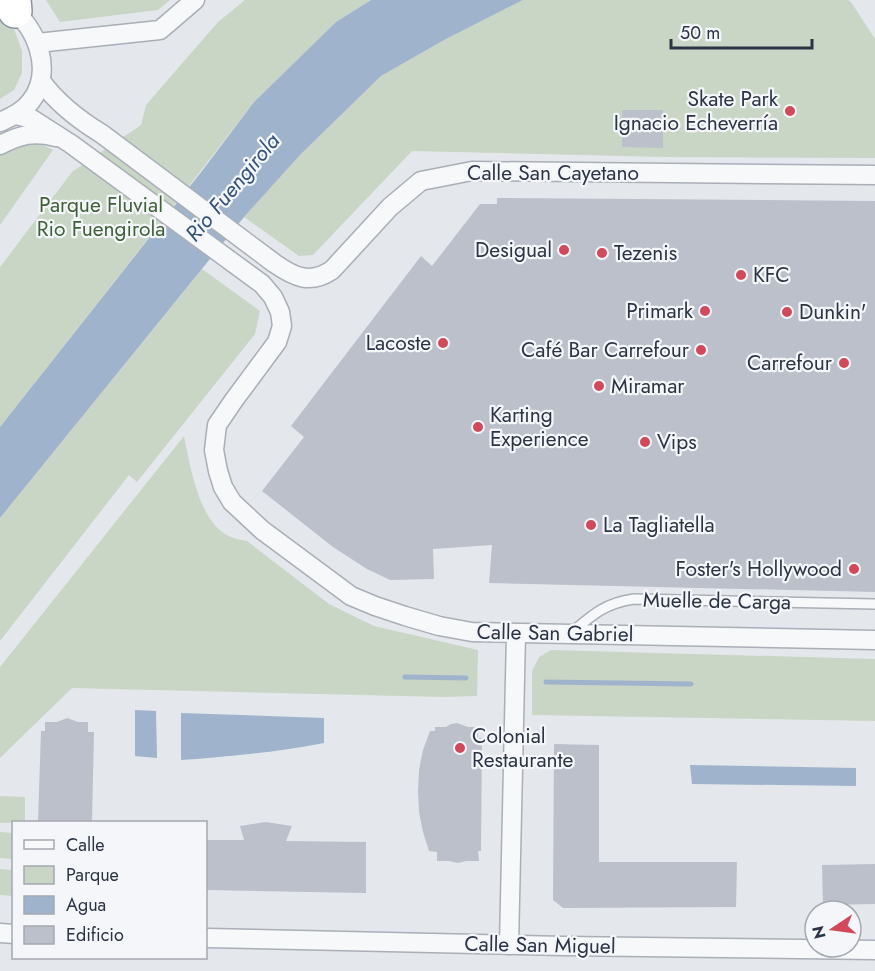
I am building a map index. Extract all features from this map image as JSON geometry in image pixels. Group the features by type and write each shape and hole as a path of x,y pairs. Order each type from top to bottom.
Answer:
{"street":[{"path":"37,43 160,30 195,0"},
{"path":"8,118 30,103 37,92 41,81 42,62 37,43 30,30 9,4"},
{"name":"Calle San Cayetano","path":"41,81 50,94 85,123 274,263 285,271 312,279 332,270 390,207 421,180 472,171 875,175"},
{"path":"8,118 32,118 63,139"},
{"path":"0,145 29,134 44,134 63,139"},
{"name":"Calle San Gabriel","path":"63,139 262,284 273,297 280,312 282,326 277,342 217,425 214,450 218,471 223,487 232,502 262,530 351,596 439,626 472,632 875,640"},
{"path":"510,945 516,634"},
{"name":"Calle San Miguel","path":"207,938 875,950"}],"lane":[{"name":"Muelle de Carga","path":"569,634 605,607 634,599 875,604"}],"green space":[{"path":"46,0 170,0 158,10 60,22"},
{"name":"Parque Fluvial Rio Fuengirola","path":"245,0 371,0 336,22 254,102 0,427 0,267 72,172 141,125 146,105 218,22"},
{"path":"523,0 848,0 875,39 875,158 665,157 412,151 313,255 299,256 244,217 300,155 381,76 444,40"},
{"path":"0,18 13,26 22,51 22,73 14,90 0,99"},
{"path":"37,142 53,150 0,225 0,152"},
{"name":"Parque Fluvial Rio Fuengirola","path":"202,269 260,311 255,334 137,482 129,475 0,641 0,518"},
{"path":"184,436 202,503 208,516 225,534 247,541 329,604 374,626 478,650 477,696 72,688 0,758 0,667"},
{"path":"551,650 875,659 875,721 532,715 532,671 539,657"},
{"path":"0,796 25,797 25,821 0,823"},
{"path":"0,832 12,833 12,859 0,858"},
{"path":"0,869 12,870 12,896 0,895"}],"water":[{"name":"Rio Fuengirola","path":"371,0 523,0 444,40 381,76 300,155 244,217 0,518 0,427 254,102 336,22"},
{"path":"135,710 156,711 157,758 135,756"},
{"path":"181,713 324,718 324,743 252,754 181,760"},
{"path":"690,765 856,768 856,786 692,784"}],"building":[{"path":"622,110 663,110 663,148 622,147"},
{"name":"Miramar","path":"497,198 875,201 875,592 489,583 492,545 433,549 434,579 390,580 367,569 333,547 262,491 304,437 291,426 421,256 432,266 480,204 497,204"},
{"path":"67,718 78,722 88,722 88,732 94,732 92,821 38,821 41,731 45,731 45,722 57,722"},
{"path":"457,723 468,727 478,727 478,738 482,738 481,851 478,851 479,861 458,863 437,861 437,852 429,851 419,812 418,791 423,750 430,731 435,731 435,727 446,727"},
{"path":"554,744 599,745 599,862 737,862 736,907 563,908 553,900"},
{"path":"266,822 292,826 286,841 366,842 366,893 207,890 207,840 244,840 240,826"},
{"path":"875,864 875,904 863,904 863,899 823,899 822,865"}],"waterway":[{"path":"405,677 466,678"},
{"path":"546,682 691,684"}],"place":[{"name":"Skate Park Ignacio Echeverría","path":"790,111"},
{"name":"Desigual","path":"564,250"},
{"name":"Tezenis","path":"602,253"},
{"name":"KFC","path":"741,275"},
{"name":"Primark","path":"705,311"},
{"name":"Dunkin'","path":"787,312"},
{"name":"Lacoste","path":"443,343"},
{"name":"Café Bar Carrefour","path":"701,350"},
{"name":"Carrefour","path":"844,363"},
{"name":"Miramar","path":"599,386"},
{"name":"Karting Experience","path":"478,427"},
{"name":"Vips","path":"645,442"},
{"name":"La Tagliatella","path":"591,525"},
{"name":"Foster's Hollywood","path":"854,569"},
{"name":"Colonial Restaurante","path":"460,748"}]}
